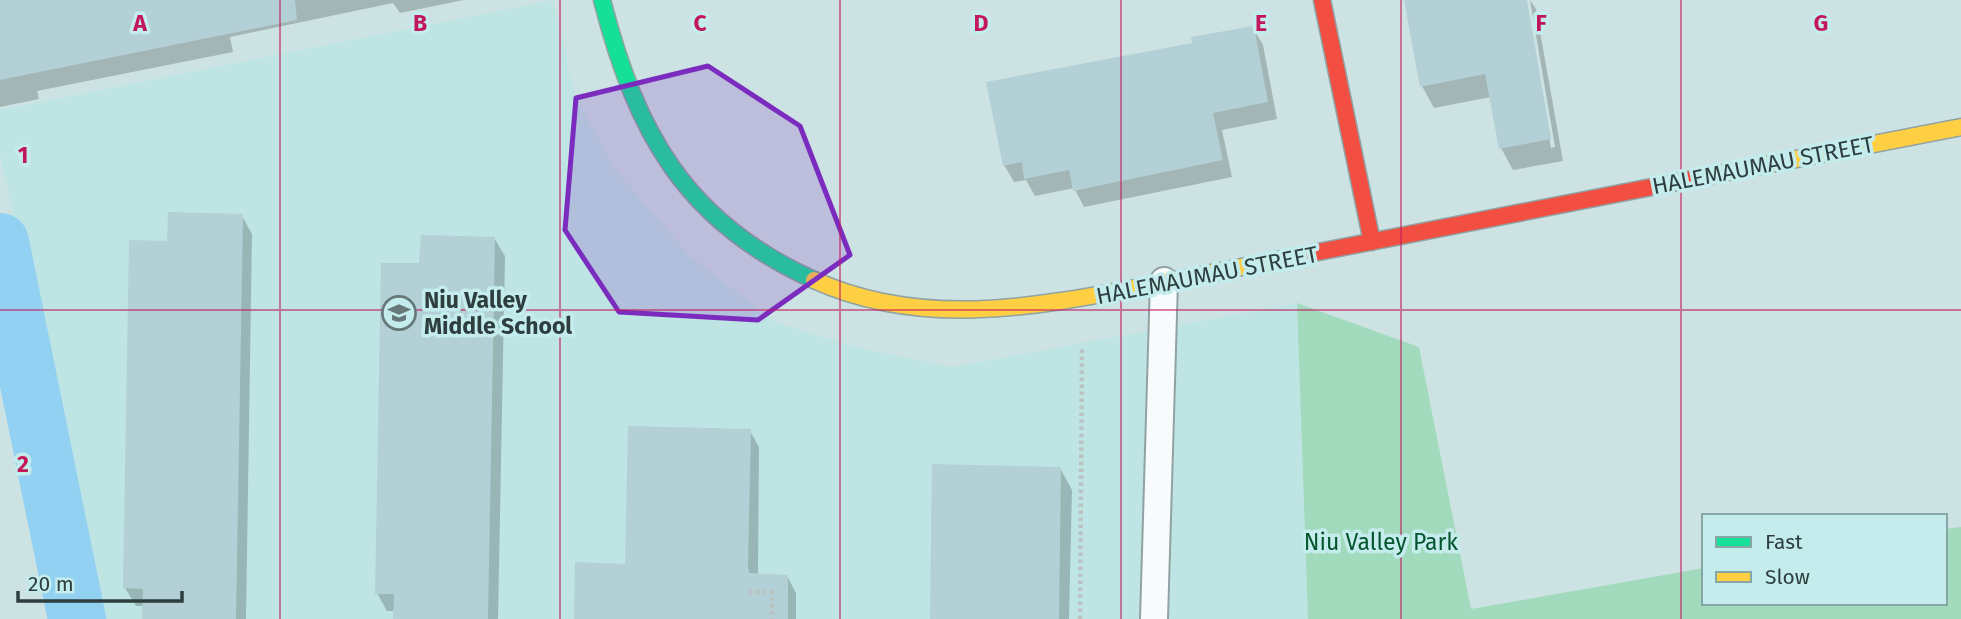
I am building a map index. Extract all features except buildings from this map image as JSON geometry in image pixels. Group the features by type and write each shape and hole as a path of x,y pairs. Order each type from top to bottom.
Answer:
{"street":[{"name":"HALEMAUMAU STREET","path":"602,0 624,78 663,158 689,191 719,220 765,256 831,289 860,299 925,311 981,311 1083,298 1961,127"},
{"path":"1322,0 1372,242"}],"lane":[{"path":"1154,619 1164,281"}],"path":[{"path":"1080,619 1083,298"},
{"path":"749,592 772,592 772,619"}],"highlighted area":[{"path":"708,66 800,126 850,255 758,320 619,312 565,230 576,98"}],"shaded area":[{"name":"Niu Valley Middle School","path":"553,0 575,95 615,169 691,257 777,323 860,348 952,367 1297,303 1308,619 105,619 0,156 0,110"}],"green space":[{"name":"Niu Valley Park","path":"1297,303 1419,347 1471,609 1702,568 1702,605 1947,605 1947,529 1961,527 1961,619 1308,619"}],"waterway":[{"path":"0,242 77,619"}],"traffic: fast":[{"path":"602,0 631,91 672,168 699,201 731,230 769,257 814,280"}],"traffic: slow":[{"path":"1698,178 1961,127"},
{"path":"814,280 854,295 894,304 935,309 1016,307 1099,295 1313,253"}],"traffic: jam":[{"path":"1322,0 1372,242"},
{"path":"1313,253 1698,178"}],"place":[{"name":"Niu Valley Middle School","path":"399,313"}]}
